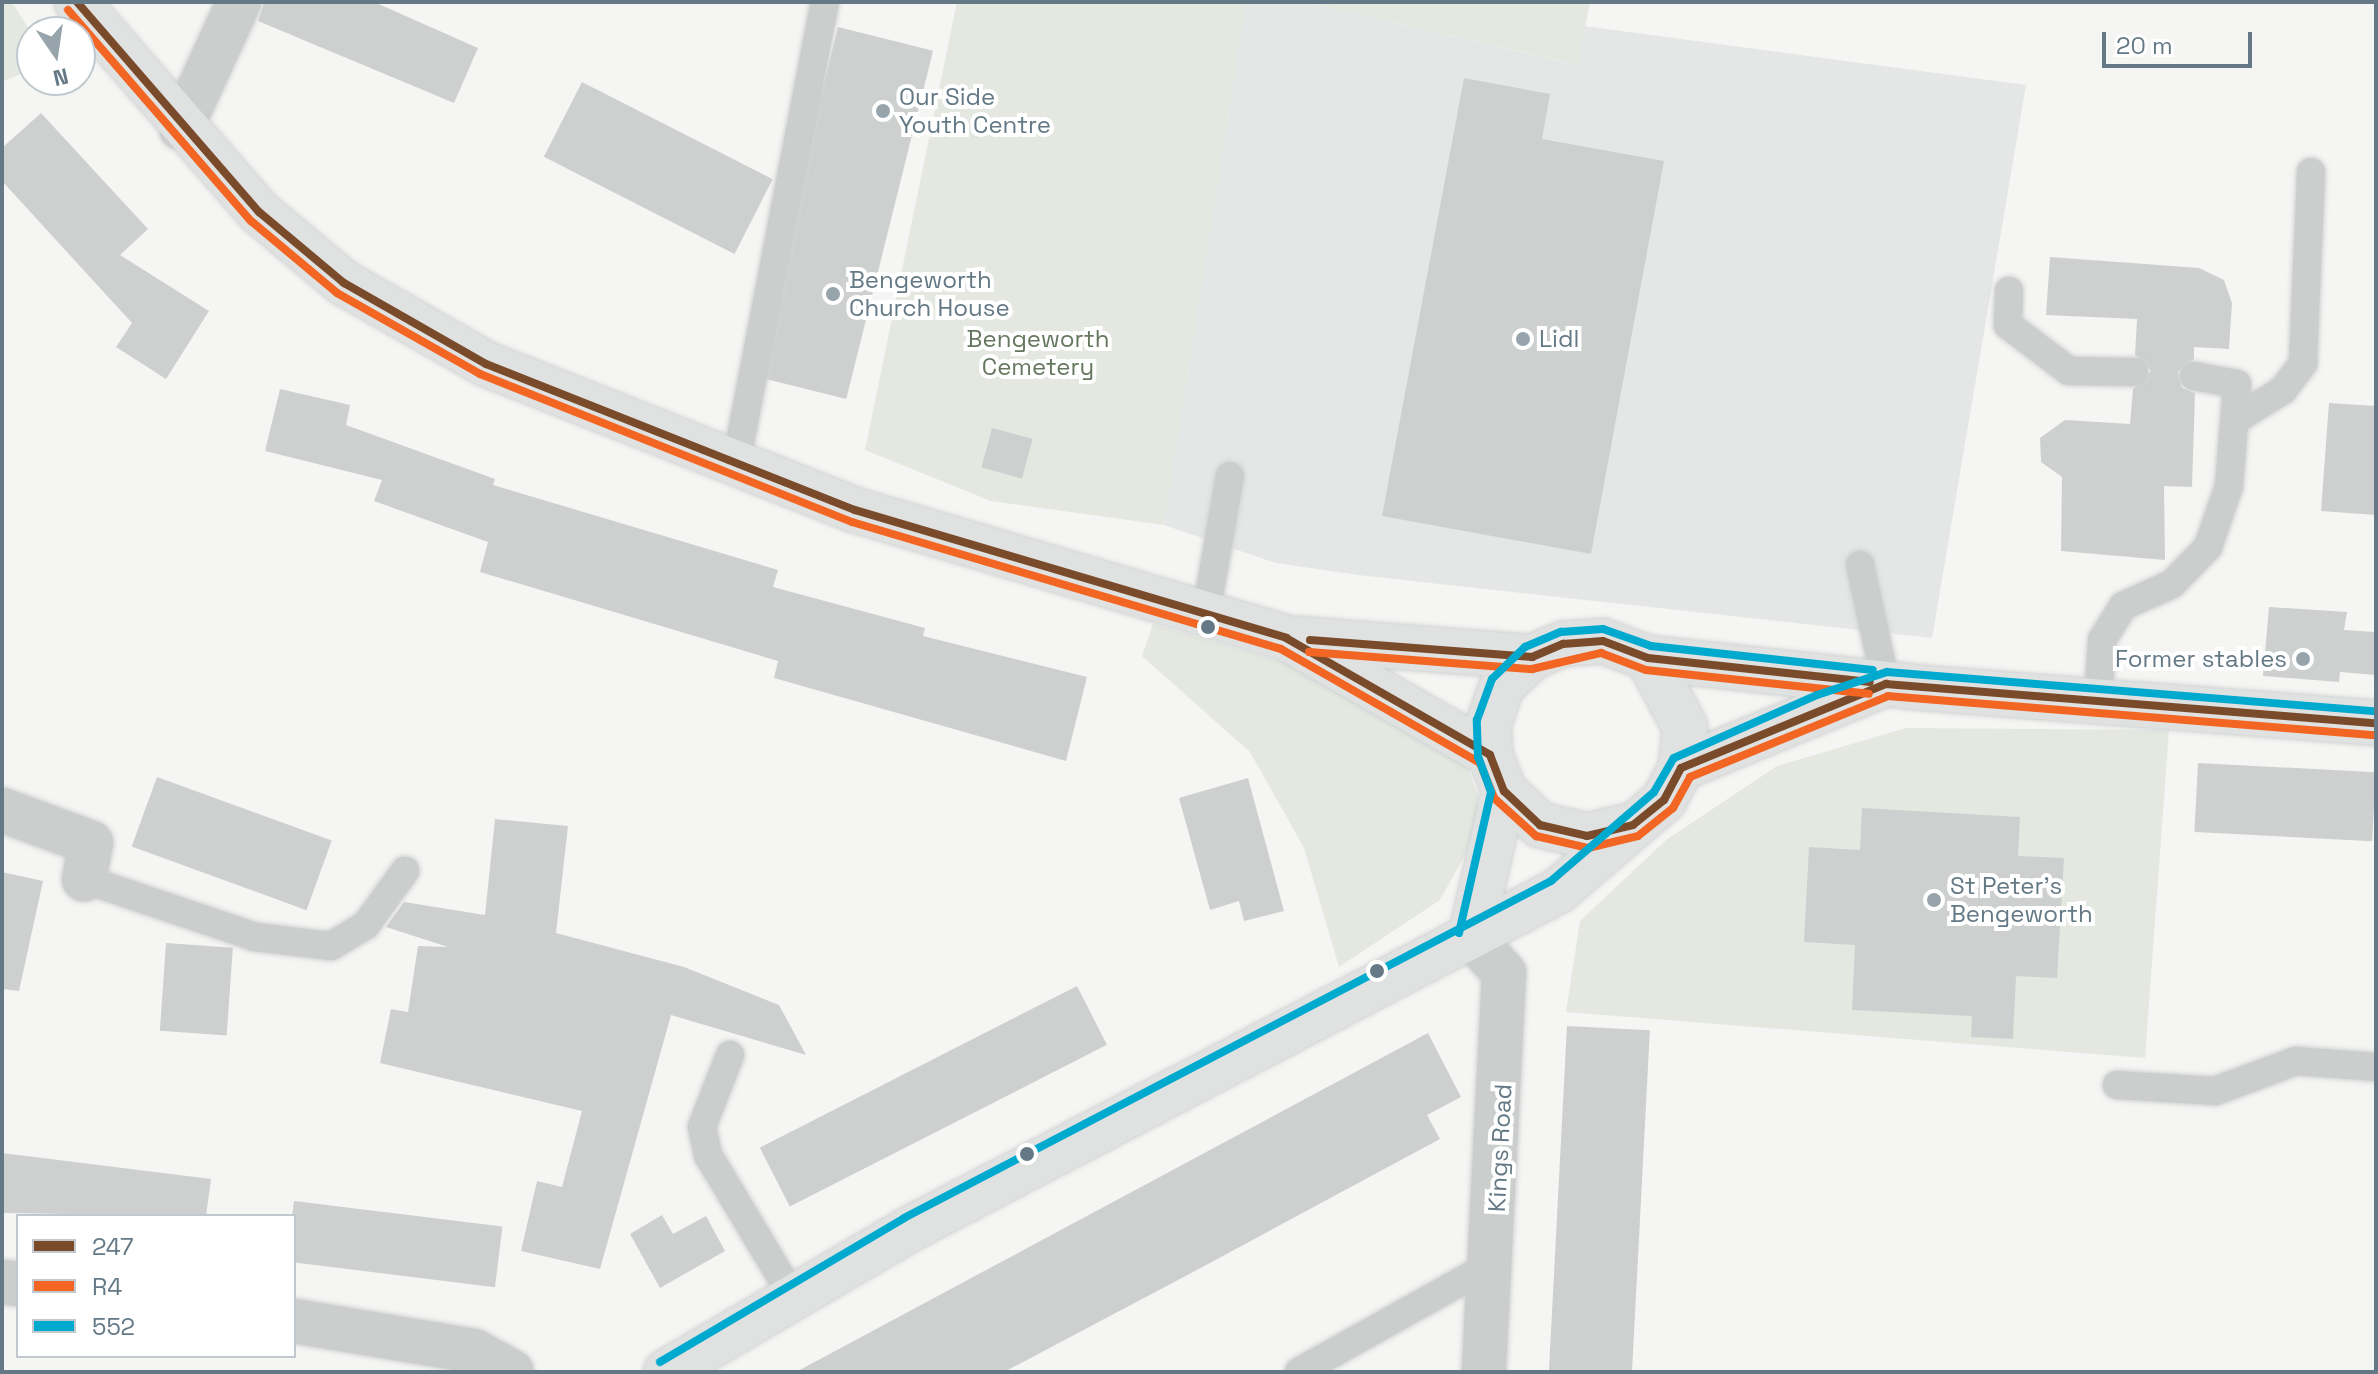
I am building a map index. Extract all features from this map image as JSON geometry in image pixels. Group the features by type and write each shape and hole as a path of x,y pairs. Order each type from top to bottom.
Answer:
{"main road":[{"path":"77,2 181,128 259,212 344,283 486,364 737,458 855,510 1286,638 1532,657"},
{"path":"1286,638 1497,773 1540,825 1587,836 1633,825"},
{"path":"1471,936 1497,773 1489,723 1502,686 1532,657 1563,644 1603,641 1648,658 1886,684 2376,723"},
{"path":"673,1370 793,1297 1558,891 1664,800 1681,768 1685,727 1648,658"},
{"path":"1681,768 1886,684"}],"street":[{"path":"181,128 239,2"},
{"path":"2,810 91,843 84,879"},
{"name":"Kings Road","path":"1471,936 1504,973 1494,1263 1484,1372"},
{"path":"296,1321 474,1351 512,1372"}],"lane":[{"path":"737,458 825,2"},
{"path":"2240,417 2283,390 2303,363 2311,172"},
{"path":"2009,291 2008,325 2069,371 2134,372"},
{"path":"2098,699 2102,640 2123,606 2172,584 2208,547 2229,486 2240,417 2237,384 2194,376"},
{"path":"1206,613 1230,476"},
{"path":"1860,565 1886,684"},
{"path":"84,879 255,937 331,946 366,925 405,871"},
{"path":"730,1055 702,1127 708,1155 793,1297"},
{"path":"2117,1085 2215,1091 2296,1061 2376,1067"},
{"path":"1299,1372 1494,1263"}],"shaded area":[{"path":"1246,2 1305,2 1577,65 1584,26 2026,85 1932,638 1358,575 1276,563 1164,525"}],"green space":[{"path":"2,2 12,2 21,16 16,16 16,76 2,82"},
{"name":"Bengeworth Cemetery","path":"957,2 1246,2 1164,525 991,501 865,450"},
{"path":"1305,2 1590,2 1578,65"},
{"path":"1153,624 1283,662 1463,757 1478,795 1475,837 1440,900 1339,967 1304,848 1250,752 1142,656"},
{"path":"1906,728 2169,730 2145,1058 1566,1012 1580,921 1666,840 1777,766"}],"building":[{"path":"264,2 374,2 478,48 454,103 258,21"},
{"path":"838,27 933,51 846,399 751,375"},
{"name":"Lidl","path":"1464,78 1550,94 1542,139 1664,161 1591,554 1382,516"},
{"path":"582,82 773,179 735,254 544,157"},
{"path":"41,113 148,229 120,255 209,311 166,379 116,347 132,323 2,181 2,148"},
{"path":"2050,257 2199,268 2224,280 2232,303 2229,349 2194,347 2194,359 2178,372 2182,388 2195,393 2192,487 2164,486 2165,560 2061,551 2062,477 2041,462 2040,438 2065,420 2130,424 2133,389 2151,371 2135,355 2137,319 2046,315"},
{"path":"280,389 350,405 346,425 495,479 493,485 778,570 773,587 925,628 923,636 1087,677 1066,761 774,678 778,661 480,572 488,542 374,501 382,480 265,451"},
{"path":"2329,403 2376,406 2376,515 2321,511"},
{"path":"992,428 1033,439 1022,478 981,468"},
{"path":"2269,607 2347,612 2344,630 2376,632 2376,675 2340,672 2339,682 2263,676"},
{"path":"2198,763 2376,772 2372,841 2194,832"},
{"path":"157,777 332,841 306,910 132,847"},
{"path":"1248,778 1284,911 1244,921 1239,901 1210,910 1179,798"},
{"name":"St Peter's Bengeworth","path":"1862,808 2020,817 2018,856 2064,858 2057,978 2016,976 2013,1039 1971,1037 1972,1016 1852,1010 1855,945 1804,942 1809,847 1860,850"},
{"path":"495,819 568,826 556,933 684,967 779,1005 806,1055 671,1015 600,1269 521,1251 537,1181 562,1187 582,1111 380,1063 391,1009 408,1012 418,946 448,947 386,927 404,902 485,915"},
{"path":"2,872 43,881 19,991 2,989"},
{"path":"166,943 233,948 227,1035 160,1031"},
{"path":"1077,986 1107,1045 790,1206 760,1148"},
{"path":"1567,1026 1650,1030 1632,1372 1549,1372"},
{"path":"1428,1033 1461,1097 1427,1115 1440,1139 1195,1271 1004,1372 796,1372"},
{"path":"2,1153 211,1179 206,1214 2,1213"},
{"path":"294,1201 502,1227 495,1287 296,1263 296,1214 292,1214"},
{"path":"662,1215 673,1234 706,1216 725,1251 660,1288 630,1234"}],"transit line":[{"name":"247","path":"77,2 259,212 344,283 486,364 855,510 1286,638 1490,755 1504,791 1540,825 1587,836 1633,825 1664,800 1681,768 1886,684 2376,723"},
{"name":"R4","path":"68,10 251,221 337,293 480,374 852,522 1281,649 1480,763 1494,798 1536,836 1588,848 1638,836 1673,808 1690,777 1888,696 2375,735"},
{"name":"552","path":"1459,933 1491,792 1478,757 1477,720 1492,679 1525,647 1561,632 1603,629 1651,646 1873,670"},
{"name":"247","path":"1310,640 1532,657 1563,644 1603,641 1648,658 1870,682"},
{"name":"R4","path":"1309,652 1532,669 1601,653 1646,670 1869,694"},
{"name":"552","path":"660,1362 904,1218 1551,881 1654,792 1674,758 1817,695 1887,672 2376,711"}],"place":[{"name":"Our Side Youth Centre","path":"883,111"},
{"name":"Bengeworth Church House","path":"833,294"},
{"name":"Lidl","path":"1523,339"},
{"name":"Former stables","path":"2303,659"},
{"name":"St Peter's Bengeworth","path":"1934,900"}]}
